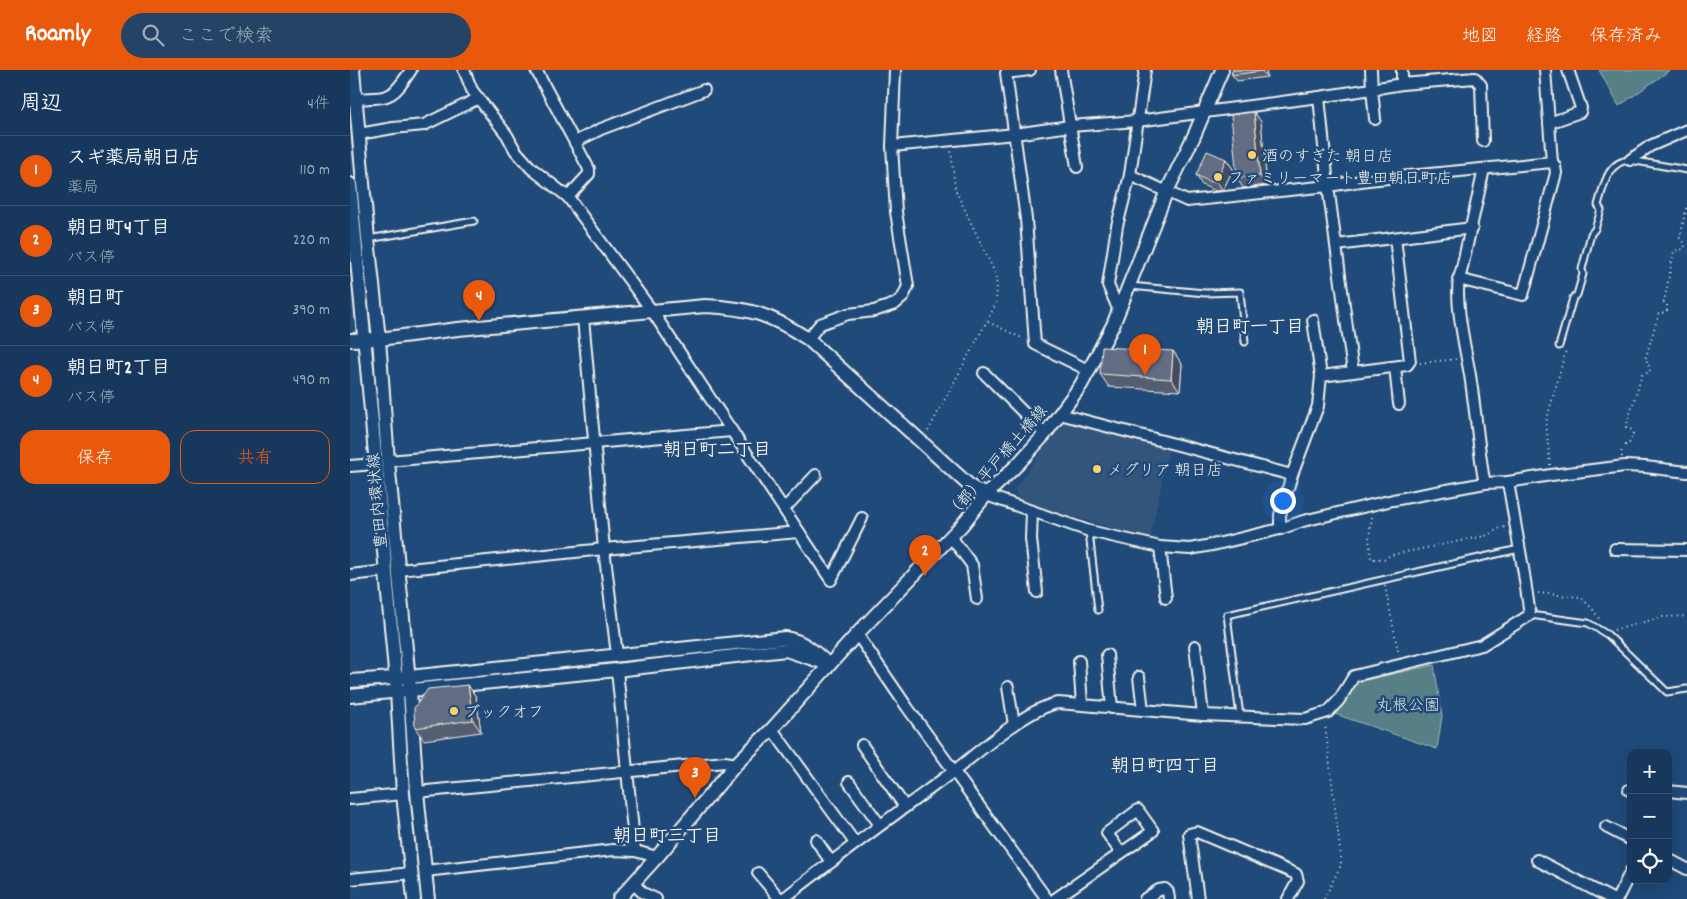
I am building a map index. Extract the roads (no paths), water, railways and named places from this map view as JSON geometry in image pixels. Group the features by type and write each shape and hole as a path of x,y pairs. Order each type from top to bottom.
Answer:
{"street":[{"name":"豊田内環状線","path":"354,70 428,899"},
{"path":"356,99 384,98 394,93 411,70"},
{"path":"464,70 472,90 507,135 515,150 531,168 568,197 652,311 832,580 862,518"},
{"path":"536,70 589,169 590,174 568,197"},
{"path":"808,339 820,324 848,314 874,311 894,304 903,297 908,286 896,212 892,146 895,70"},
{"path":"1030,70 1006,73 1026,219 1035,344 1090,370"},
{"path":"1060,70 1077,167"},
{"path":"1119,311 1108,285 1117,226 1130,175 1145,70"},
{"name":"（都）平戸橋土橋線","path":"619,899 736,764 772,729 857,634 951,537 986,495 1018,464 1045,434 1081,386 1119,311 1166,193 1222,70"},
{"path":"1370,70 1375,119"},
{"path":"1402,70 1402,84"},
{"path":"1458,279 1523,295 1556,173 1552,162 1545,70"},
{"path":"1549,123 1580,112 1581,108 1568,70"},
{"path":"892,146 1015,134 1070,126 1137,121 1402,84 1475,78 1481,85 1483,141"},
{"path":"575,142 704,90"},
{"path":"1319,97 1328,186 1353,372"},
{"path":"359,134 424,125 480,98"},
{"path":"1630,160 1650,146 1687,130"},
{"path":"1130,175 1187,202 1368,180 1552,162"},
{"path":"1484,170 1472,228 1458,279 1460,310 1485,483"},
{"name":"豊田内環状線","path":"350,184 386,571 403,794 414,899"},
{"path":"1337,245 1472,228"},
{"path":"1321,376 1407,365 1410,362 1411,357 1395,238"},
{"path":"350,340 379,339 458,329 705,306 753,311 776,321 808,339 972,487 986,495 1089,531 1160,547 1190,549 1217,544 1374,504 1485,483 1508,482 1625,466 1645,466 1687,472"},
{"path":"583,318 604,549 617,655"},
{"path":"1280,529 1280,515 1292,475 1318,406 1321,376 1313,320"},
{"path":"1394,367 1399,404"},
{"path":"984,372 1045,434"},
{"path":"1060,414 1292,475"},
{"path":"388,461 732,431"},
{"path":"350,466 375,464"},
{"path":"784,509 816,475"},
{"path":"758,873 782,899 1014,725 1048,704 1058,702 1082,706 1203,715 1305,719 1328,712 1339,700 1354,676 1482,645 1530,615 1508,482"},
{"path":"1032,511 1031,539 1037,592"},
{"path":"399,570 604,549 799,532"},
{"path":"951,537 972,565 977,600"},
{"path":"1160,547 1166,598"},
{"path":"1615,549 1687,550"},
{"path":"350,575 386,571"},
{"path":"857,634 907,707 1047,899"},
{"path":"350,681 409,677 784,638 795,640 810,648 829,665"},
{"path":"1195,646 1203,715"},
{"path":"350,696 617,670 786,650 829,665"},
{"path":"1107,655 1112,708"},
{"path":"1079,661 1082,706"},
{"path":"617,670 635,851"},
{"path":"1139,677 1142,710"},
{"path":"1008,687 1014,725"},
{"path":"772,729 855,844"},
{"path":"862,745 906,806"},
{"path":"417,792 725,762 736,764"},
{"path":"848,782 880,826"},
{"path":"1672,791 1687,793"},
{"path":"350,799 403,794"},
{"path":"1055,899 1153,831 1138,810 1107,833 1121,853"},
{"path":"1606,827 1629,839"},
{"path":"1198,899 1189,834 1197,832 1296,874 1298,881 1288,899"},
{"path":"816,840 831,862"},
{"path":"426,872 613,850 635,851 657,856"},
{"path":"1537,860 1612,899"},
{"path":"1672,861 1687,869"},
{"path":"350,879 412,873"},
{"path":"1617,899 1627,878"},
{"path":"633,883 643,893 656,899"},
{"path":"1145,899 1164,889 1168,892 1169,899"}],"lane":[{"path":"1559,346 1573,298 1577,296 1591,234 1596,229 1601,210 1598,205 1610,168 1622,160 1630,160 1687,170"},
{"path":"368,239 474,221"},
{"path":"1130,286 1205,293 1240,292 1245,342"},
{"path":"1089,531 1098,610"},
{"path":"1240,716 1227,615 1519,550"},
{"path":"1530,615 1588,623 1608,635 1667,692 1687,689"}],"place":[{"name":"酒のすぎた 朝日店","path":"1252,155"},
{"name":"ファミリーマート豊田朝日町店","path":"1218,177"},
{"name":"朝日町2丁目","path":"479,321"},
{"name":"スギ薬局朝日店","path":"1145,375"},
{"name":"メグリア 朝日店","path":"1097,469"},
{"name":"朝日町4丁目","path":"925,576"},
{"name":"ブックオフ","path":"454,711"},
{"name":"朝日町","path":"695,798"}],"district":[{"name":"朝日町一丁目","path":"1250,326"},
{"name":"朝日町二丁目","path":"717,449"},
{"name":"朝日町四丁目","path":"1165,765"},
{"name":"朝日町三丁目","path":"667,835"}],"park label":[{"name":"丸根公園","path":"1408,704"}]}
